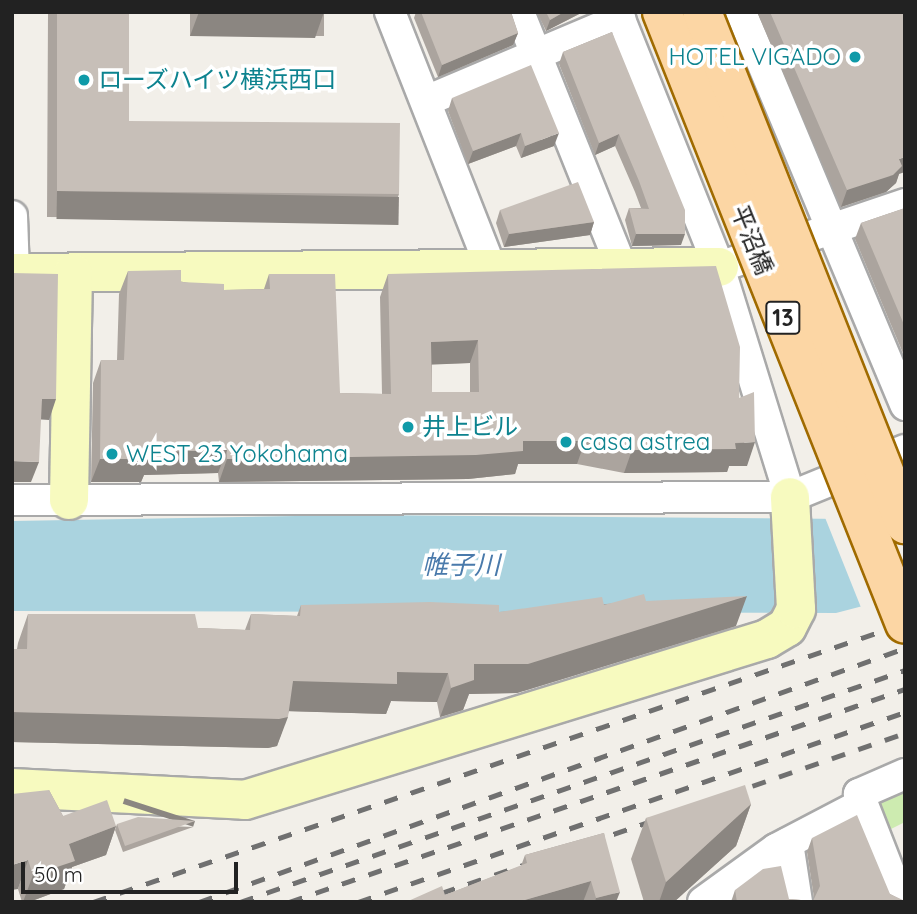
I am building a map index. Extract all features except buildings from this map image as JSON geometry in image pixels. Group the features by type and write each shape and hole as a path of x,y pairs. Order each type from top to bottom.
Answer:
{"main road":[{"name":"平沼橋","path":"662,12 905,624"},
{"name":"平沼橋","path":"702,12 905,524"}],"street":[{"path":"390,12 491,269"},
{"path":"519,12 622,268"},
{"path":"741,12 905,405"},
{"path":"12,788 246,800 767,639 787,627 796,609 790,497 719,267 618,15 536,55 426,101"},
{"path":"12,216 13,273 719,267 832,234 905,204"},
{"path":"69,500 73,273"},
{"path":"12,500 790,497 905,450"},
{"path":"901,902 859,794 905,774"},
{"path":"703,902 788,842 862,804"},
{"path":"788,842 797,902"}],"green space":[{"path":"905,783 905,822 885,832 872,798"}],"water":[{"name":"帷子川","path":"352,515 850,519 905,595 836,613 12,611 12,521"}],"pier":[{"path":"905,491 905,598 862,610 824,515 850,515"}],"railway":[{"path":"93,902 905,623"},
{"path":"199,902 905,648"},
{"path":"240,902 905,670"},
{"path":"289,902 905,689"},
{"path":"358,902 905,712"},
{"path":"726,795 905,733"},
{"path":"587,843 663,817"},
{"path":"415,902 538,860"}],"place":[{"name":"HOTEL VIGADO","path":"855,57"},
{"name":"ローズハイツ横浜西口","path":"84,80"},
{"name":"井上ビル","path":"408,427"},
{"name":"casa astrea","path":"566,442"},
{"name":"WEST 23 Yokohama","path":"112,454"}]}
